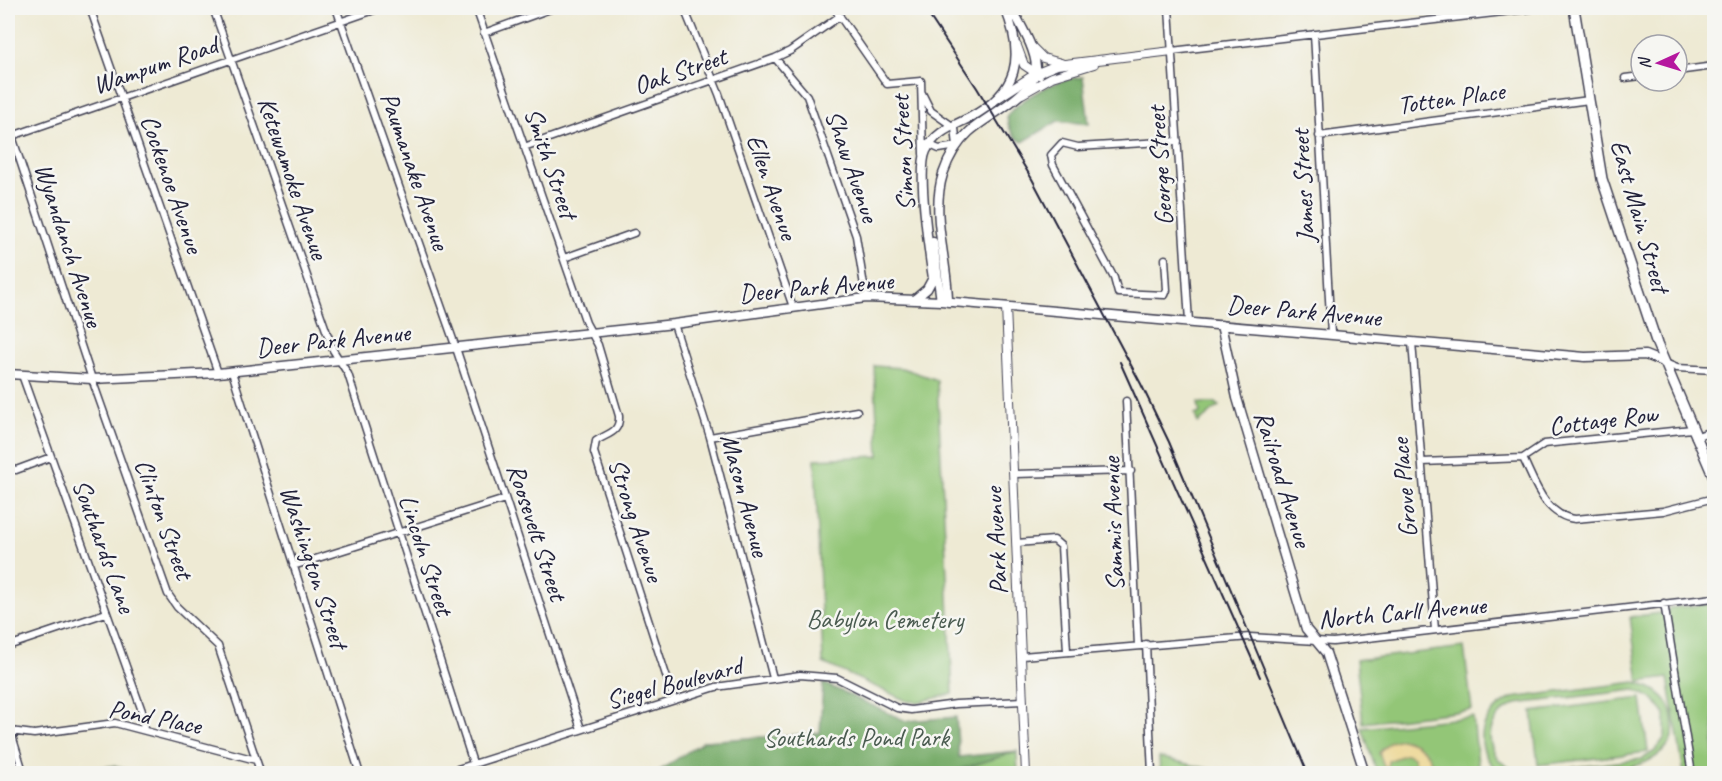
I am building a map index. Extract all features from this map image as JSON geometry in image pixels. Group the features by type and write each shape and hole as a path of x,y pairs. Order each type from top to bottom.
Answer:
{"main road":[{"path":"926,143 952,125 976,114 995,100 1013,75 1017,46 1005,8"},
{"path":"957,146 970,131 1030,84 1035,74 1035,63 1028,40 1012,8"},
{"name":"East Main Street","path":"1574,8 1602,179 1628,263 1665,363 1714,478"},
{"name":"Simon Street","path":"915,299 927,289 933,278 923,160 926,143"},
{"name":"Simon Street","path":"944,301 939,187 947,163 957,146"},
{"name":"Simon Street","path":"928,224 944,301"},
{"name":"Deer Park Avenue","path":"8,374 92,379 232,372 591,331 674,324 866,298 944,301 1586,357 1645,355 1665,363"},
{"name":"Railroad Avenue","path":"1221,325 1237,398 1305,629 1326,653 1365,774"}],"street":[{"name":"Cockenoe Avenue","path":"90,8 218,373"},
{"name":"Ketewamoke Avenue","path":"213,8 333,350 339,360"},
{"name":"Paumanake Avenue","path":"336,8 456,348"},
{"name":"Wampum Road","path":"12,136 380,8"},
{"name":"Smith Street","path":"476,8 591,331"},
{"path":"484,33 554,8"},
{"name":"Ellen Avenue","path":"684,8 719,94 793,307"},
{"path":"834,8 840,16"},
{"name":"George Street","path":"1169,8 1189,322"},
{"path":"995,100 1035,74 1062,63 1113,59 1537,8"},
{"name":"Oak Street","path":"524,147 775,58 790,51 840,16"},
{"name":"Simon Street","path":"840,16 887,84 921,81 920,102 926,143"},
{"name":"James Street","path":"1314,34 1331,334"},
{"path":"1028,40 1043,58 1062,63"},
{"path":"1017,46 1024,65 1035,74 1052,77"},
{"name":"Shaw Avenue","path":"775,58 807,96 856,236 866,298"},
{"path":"1013,99 1052,77 1113,59"},
{"path":"1689,69 1714,66"},
{"path":"1625,78 1629,78"},
{"path":"922,93 935,115 952,125 957,133 957,146 945,149 926,143"},
{"name":"Totten Place","path":"1319,136 1588,100"},
{"name":"Wyandanch Avenue","path":"8,124 92,379"},
{"path":"1165,259 1165,295 1118,293 1114,278 1053,165 1051,155 1062,143 1078,147 1178,141"},
{"path":"564,258 634,233"},
{"name":"Park Avenue","path":"1006,307 1026,774"},
{"name":"Mason Avenue","path":"674,324 710,437 773,678"},
{"name":"Strong Avenue","path":"591,331 598,345 620,424 610,435 596,441 594,452 674,699"},
{"name":"Grove Place","path":"1412,342 1435,630"},
{"name":"Roosevelt Street","path":"456,348 581,729"},
{"name":"Lincoln Street","path":"339,360 348,374 473,763"},
{"path":"1665,363 1677,368 1714,370"},
{"name":"Washington Street","path":"232,372 360,774"},
{"name":"Southards Lane","path":"22,375 142,711 144,730"},
{"name":"Clinton Street","path":"92,379 168,594 177,607 218,646 256,760"},
{"name":"Sammis Avenue","path":"1126,401 1138,645"},
{"path":"710,437 857,411"},
{"name":"Cottage Row","path":"1523,458 1544,444 1714,430"},
{"path":"8,468 16,470 51,457"},
{"path":"1422,462 1523,458 1547,503 1561,518 1575,519 1663,511 1714,498"},
{"path":"1014,474 1131,471"},
{"path":"293,566 505,499"},
{"path":"1017,543 1054,540 1061,546 1067,651"},
{"name":"North Carll Avenue","path":"1022,656 1250,637 1333,642 1714,598"},
{"path":"1664,603 1692,774"},
{"path":"8,646 106,613"},
{"path":"1146,644 1152,774"},
{"name":"Siegel Boulevard","path":"442,774 674,699 716,687 773,678 814,674 837,678 897,708 910,710 956,704 1023,701"},
{"name":"Pond Place","path":"8,726 34,734 100,723 115,723 256,760"},
{"path":"8,726 22,768"},
{"path":"256,760 261,774"}],"green space":[{"path":"1083,77 1089,124 1058,121 1023,142 1014,135 1009,127 1007,115 1023,101 1042,89 1062,81"},
{"name":"Babylon Cemetery","path":"874,366 902,368 937,380 953,694 918,702 907,701 823,663 815,459 879,456"},
{"path":"1198,403 1216,403 1219,406 1198,423 1195,415 1200,413"},
{"path":"1714,604 1714,773 1684,773 1668,678 1639,682 1630,617 1668,612 1668,608"},
{"path":"1464,647 1472,710 1363,723 1356,660"},
{"path":"1635,682 1660,694 1668,704 1673,717 1672,738 1661,753 1643,763 1596,773 1528,773 1642,759 1655,751 1665,737 1665,715 1655,700 1635,690 1516,704 1503,712 1495,721 1491,732 1491,743 1502,762 1513,769 1527,773 1500,773 1485,753 1482,732 1486,723 1501,705 1512,698"},
{"name":"Southards Pond Park","path":"823,683 906,721 956,717 959,757 1018,751 949,773 656,773 704,741 820,733"},
{"path":"1641,698 1648,752 1538,765 1532,712"},
{"path":"1473,717 1479,773 1377,773 1362,728"},
{"path":"1017,753 1018,773 859,773"},
{"path":"1159,757 1225,773 1160,773"},
{"path":"113,766 139,773 55,773"}],"sand":[{"path":"1401,739 1414,743 1424,750 1431,760 1433,773 1417,773 1413,757 1407,754 1388,761 1387,773 1379,753 1390,742"}],"railway":[{"path":"924,8 977,88 1032,179 1141,384 1169,442 1308,774"},
{"path":"1120,362 1260,677"}]}
